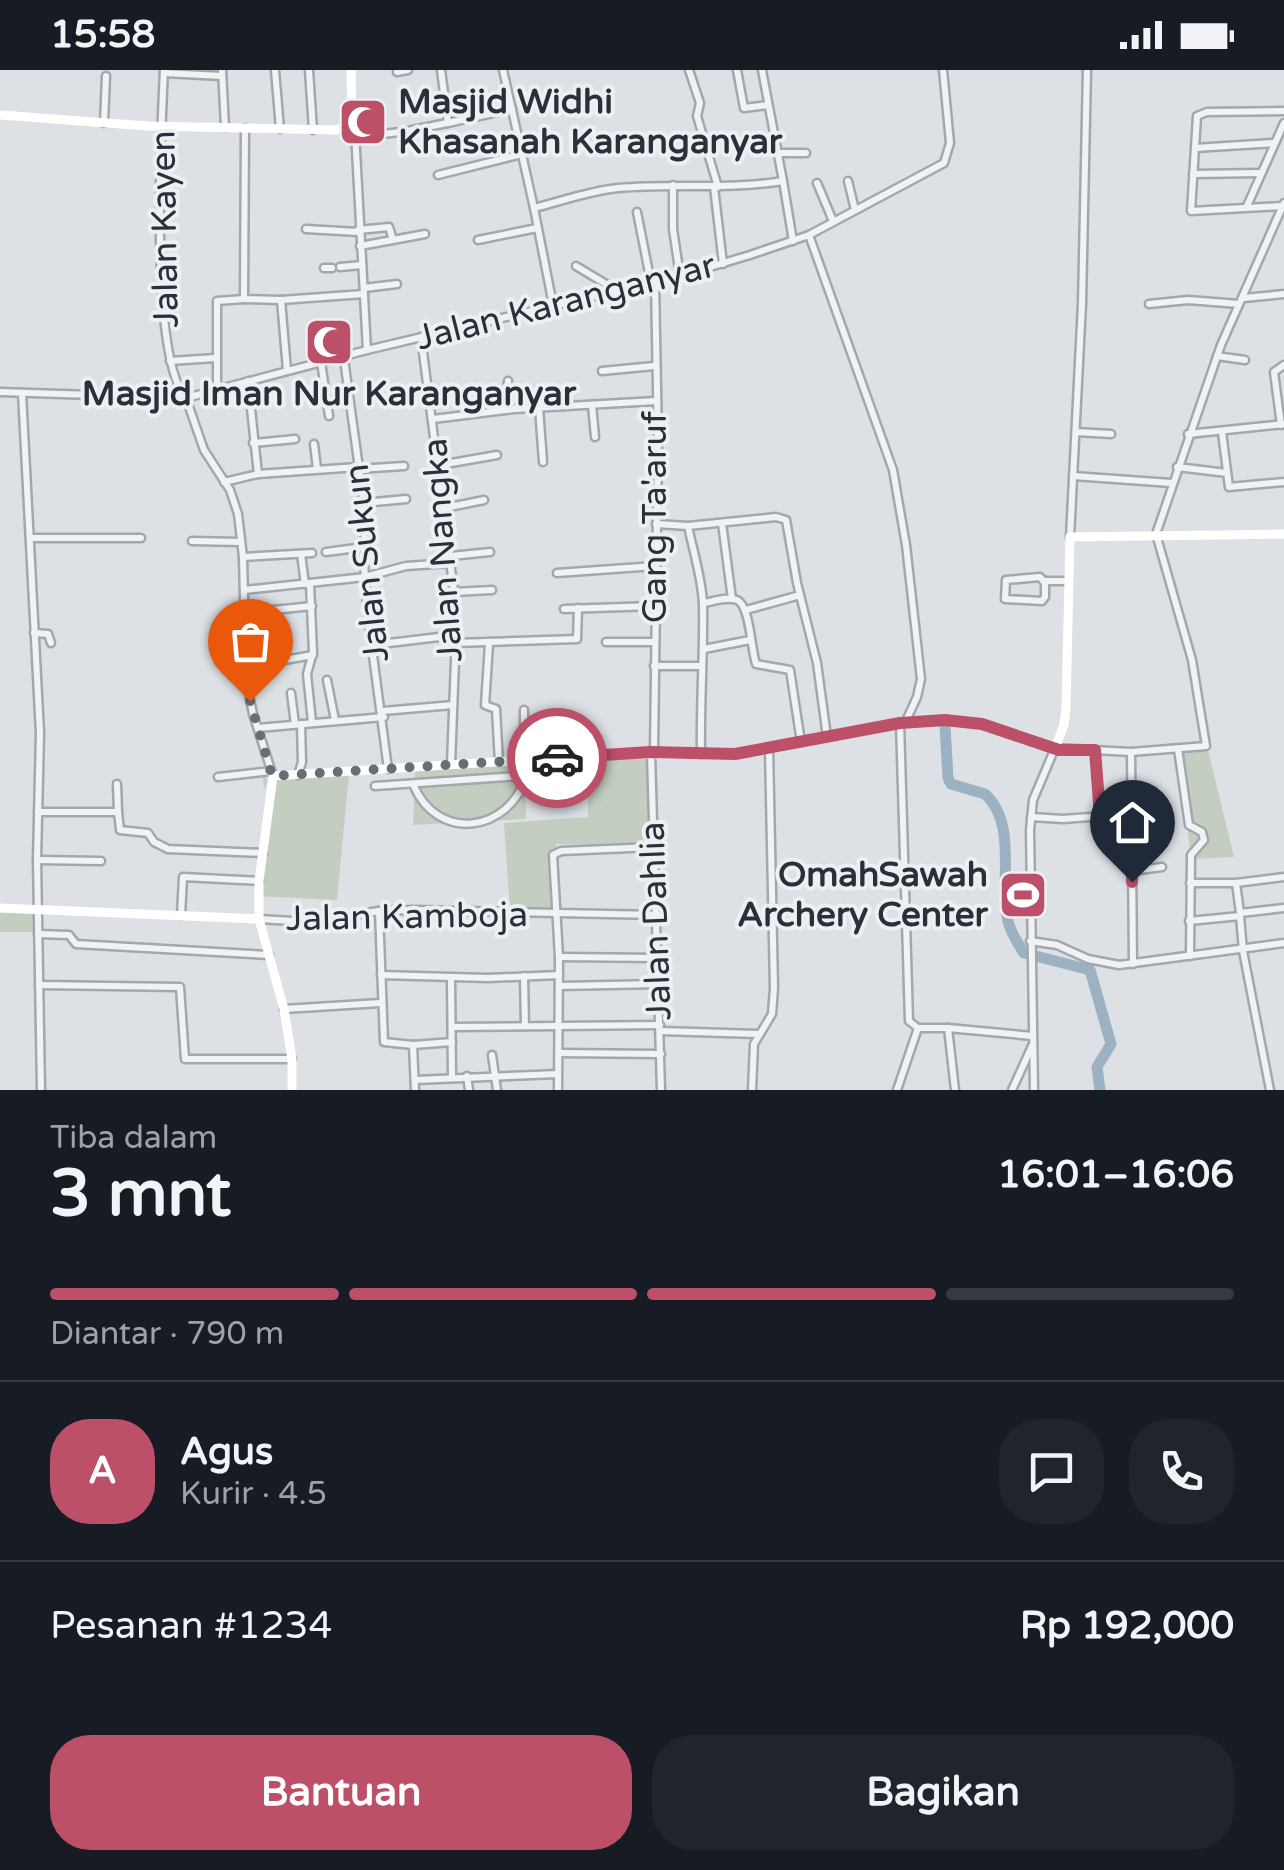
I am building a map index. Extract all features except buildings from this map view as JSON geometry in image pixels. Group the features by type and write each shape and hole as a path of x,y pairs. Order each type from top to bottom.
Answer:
{"street":[{"path":"275,70 280,128"},
{"path":"309,70 313,130"},
{"path":"351,70 354,112 350,129 367,350"},
{"path":"397,72 408,70"},
{"path":"441,70 448,123"},
{"path":"503,70 553,305"},
{"path":"689,70 699,98 698,116 716,187 722,264"},
{"path":"737,70 744,108 768,105"},
{"path":"762,70 793,241"},
{"name":"Jalan Karanganyar","path":"186,398 367,350 680,276 808,235 944,163 950,142 943,70"},
{"path":"1034,1090 1031,818 1038,784 1062,732 1066,708 1087,70"},
{"path":"164,71 222,73 225,127"},
{"name":"Jalan Kayen","path":"164,71 161,234 170,361 177,388 186,398"},
{"path":"104,124 106,76"},
{"path":"0,115 104,124 350,129 376,133 512,109"},
{"path":"218,778 768,750 903,723 982,724 1055,748 1131,752 1206,745 1192,660 1156,534 1217,356 1283,204 1191,211 1195,120 1201,114 1284,111"},
{"path":"1248,206 1284,122"},
{"path":"244,128 244,299"},
{"path":"1195,148 1274,144"},
{"path":"778,153 806,153"},
{"path":"438,175 522,154"},
{"path":"1194,174 1260,173"},
{"path":"848,180 855,210"},
{"path":"534,208 596,192 783,181"},
{"path":"817,184 833,221"},
{"path":"673,186 680,276"},
{"name":"Gang Ta'aruf","path":"638,212 653,282 656,524 652,753"},
{"path":"306,229 358,231 389,226 393,240"},
{"path":"478,240 536,228"},
{"path":"360,246 426,234"},
{"path":"808,235 893,470 906,545 920,679 917,697 903,723 909,1021 918,1028 948,1028 1033,1040"},
{"path":"332,268 362,265"},
{"path":"576,266 617,290"},
{"path":"218,387 217,300 281,300 397,284"},
{"path":"1149,304 1241,301 1284,294"},
{"path":"281,300 288,370"},
{"name":"Jalan Nangka","path":"422,337 454,592 450,764"},
{"path":"1217,356 1245,360"},
{"path":"170,361 215,358"},
{"name":"Jalan Sukun","path":"344,358 364,503 365,577 388,769"},
{"path":"322,362 329,416"},
{"path":"1188,434 1282,425 1274,372 1284,365"},
{"path":"602,372 654,366"},
{"path":"248,381 258,474"},
{"path":"505,410 508,381"},
{"path":"0,392 96,392 186,398 204,450 236,504 243,557 245,666 272,774 259,920 284,1009 292,1059 292,1090"},
{"path":"22,393 40,733 37,860 41,1090"},
{"path":"433,419 505,410 656,401"},
{"path":"592,405 595,437"},
{"path":"539,408 543,462"},
{"path":"1076,432 1111,434"},
{"path":"1222,432 1231,488 1284,482"},
{"path":"253,443 295,439"},
{"path":"314,444 317,469"},
{"path":"440,465 497,455"},
{"path":"224,482 258,474 404,466"},
{"path":"1177,467 1227,473"},
{"path":"1073,476 1171,483"},
{"path":"364,503 406,499"},
{"path":"445,508 484,500"},
{"path":"656,524 688,526 785,519 817,664 827,737"},
{"path":"722,523 732,599"},
{"path":"688,526 703,603 701,755"},
{"path":"1070,537 1284,534"},
{"path":"30,538 141,538"},
{"path":"192,541 241,542"},
{"path":"326,552 364,548"},
{"path":"244,590 365,577 490,552"},
{"path":"302,554 312,606 312,655 307,668 312,722"},
{"path":"243,557 312,554"},
{"path":"557,573 655,566"},
{"path":"1045,581 1046,597 1042,601 1004,598 1004,583 1008,579 1068,581"},
{"path":"454,592 492,590"},
{"path":"746,610 800,595"},
{"path":"703,603 732,599 740,602 746,610 756,664 790,670 801,742"},
{"path":"244,614 312,606"},
{"path":"564,608 654,606"},
{"path":"372,645 455,639 489,644 578,639 578,608"},
{"path":"34,634 48,634 51,642"},
{"path":"704,649 750,640"},
{"path":"606,642 654,642"},
{"path":"489,644 485,705 496,709 506,776"},
{"path":"245,666 312,655"},
{"path":"654,666 701,666"},
{"path":"327,680 335,720"},
{"path":"291,693 302,762 298,775"},
{"path":"258,728 453,704"},
{"path":"524,710 524,760"},
{"path":"1178,749 1189,825 1202,832 1204,840 1191,855 1190,956"},
{"path":"752,1090 754,1044 772,1014 774,988 768,750"},
{"path":"1095,750 1100,816"},
{"path":"1131,752 1134,964"},
{"name":"Jalan Dahlia","path":"652,753 661,1090"},
{"path":"424,766 426,783"},
{"path":"376,786 591,771"},
{"path":"413,784 420,799 434,812 456,823 468,824 486,822 507,808 527,775"},
{"path":"117,784 120,830 148,833 154,842 168,849 263,853"},
{"path":"38,812 118,812"},
{"path":"1031,818 1131,814"},
{"path":"558,1090 559,957 554,853 654,847"},
{"path":"37,860 101,860"},
{"path":"1132,870 1162,867"},
{"path":"1190,883 1236,883 1284,876"},
{"path":"181,915 184,877 260,881"},
{"path":"1236,883 1240,913 1284,908"},
{"path":"0,908 259,920"},
{"path":"378,911 384,1042 452,1042"},
{"name":"Jalan Kamboja","path":"259,920 308,922 378,911 658,915"},
{"path":"1189,921 1240,916 1270,1090"},
{"path":"38,934 69,934 74,943 269,955"},
{"path":"1030,942 1057,945 1100,962 1134,964 1284,943"},
{"path":"559,957 659,958"},
{"path":"380,976 559,975"},
{"path":"524,976 525,1026"},
{"path":"450,978 452,1077"},
{"path":"559,986 660,984"},
{"path":"39,985 180,987 185,1059 292,1059"},
{"path":"284,1009 380,1003"},
{"path":"452,1028 559,1025 758,1034"},
{"path":"897,1090 918,1028"},
{"path":"948,1028 955,1090"},
{"path":"1012,1090 1033,1040"},
{"path":"413,1044 415,1090"},
{"path":"559,1053 661,1054"},
{"path":"492,1055 497,1090"},
{"path":"415,1080 558,1074"},
{"path":"468,1076 468,1090"}],"green space":[{"path":"1207,746 1234,857 1191,859 1178,751"},
{"path":"652,753 651,846 556,844 557,914 510,911 504,823 588,817 588,758"},
{"path":"524,762 526,819 413,825 415,769"},
{"path":"349,774 337,900 257,896 268,782 264,789 263,775 267,780"},
{"path":"38,906 38,932 0,932 0,907"}],"waterway":[{"path":"945,726 951,784 985,794 1000,818 1007,915 1018,943 1024,953 1090,970 1111,1044 1097,1067 1100,1090"}],"way so far":[{"path":"250,701 272,776 557,758"}],"place":[{"name":"Masjid Widhi Khasanah Karanganyar","path":"363,122"},
{"name":"Masjid Iman Nur Karanganyar","path":"329,342"},
{"name":"OmahSawah Archery Center","path":"1023,895"}],"route":[{"path":"557,758 650,752 735,754 905,722 945,720 982,724 1059,750 1095,750 1100,816 1131,814 1132,882"}]}
